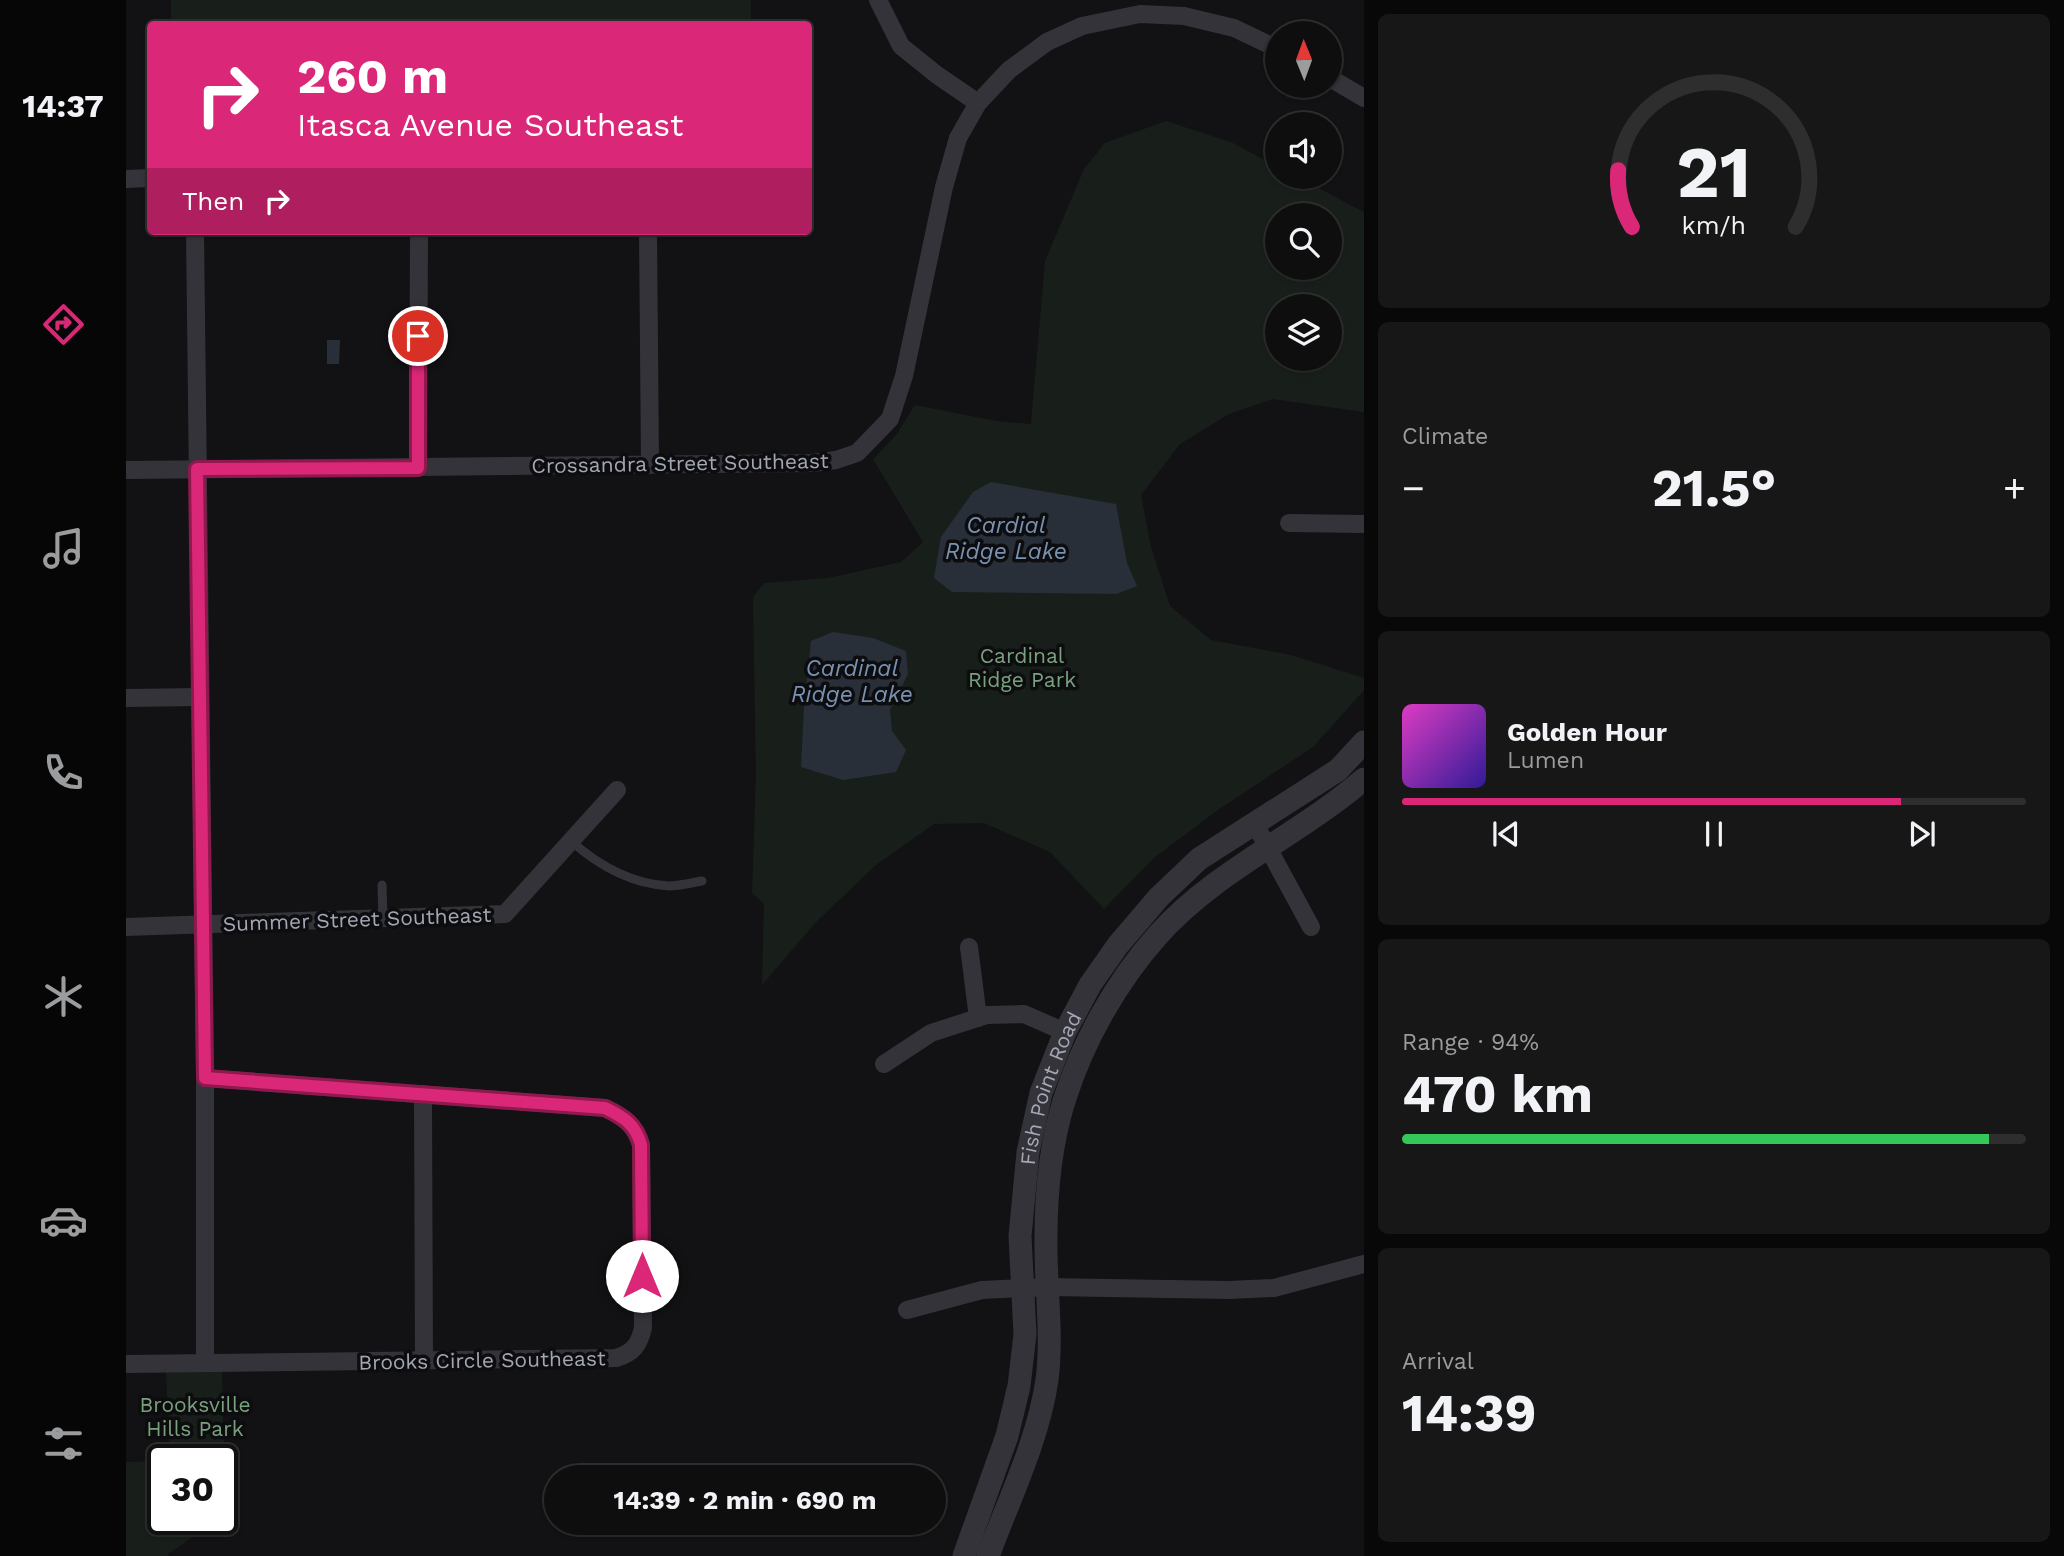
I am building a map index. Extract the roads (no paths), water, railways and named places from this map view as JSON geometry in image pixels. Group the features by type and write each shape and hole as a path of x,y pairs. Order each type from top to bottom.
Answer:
{"street":[{"path":"878,0 901,46 978,103"},
{"name":"Crossandra Street Southeast","path":"126,470 813,463 858,453 890,419 904,376 944,187 958,138 978,103 1009,70 1047,42 1082,26 1139,7 1234,28 1265,44"},
{"path":"1342,85 1364,98"},
{"path":"126,179 147,178"},
{"path":"195,235 205,1078 205,1363"},
{"path":"418,468 419,235"},
{"path":"648,235 650,465"},
{"path":"1289,523 1364,524"},
{"path":"126,698 199,697"},
{"name":"Fish Point Road","path":"964,1556 1007,1436 1019,1386 1025,1334 1021,1224 1028,1152 1041,1093 1065,1032 1090,985 1118,945 1159,897 1199,859 1338,770 1364,742"},
{"name":"Fish Point Road","path":"988,1556 1032,1440 1046,1382 1050,1339 1047,1204 1053,1154 1064,1101 1084,1052 1126,973 1158,935 1195,898 1267,847 1307,824 1364,779"},
{"name":"Summer Street Southeast","path":"126,927 505,914 617,790"},
{"path":"1255,824 1311,927"},
{"path":"970,947 978,1018"},
{"path":"884,1064 931,1033 987,1015 1024,1014 1065,1032"},
{"name":"Brooks Circle Southeast","path":"126,1364 616,1358 627,1355 635,1348 643,1328 641,1145 638,1132 624,1117 605,1108 205,1078"},
{"path":"423,1094 424,1360"},
{"path":"906,1310 982,1290 1048,1287 1229,1290 1274,1288 1364,1264"}],"lane":[{"path":"571,841 591,859 626,877 670,886 702,881"},
{"path":"382,885 383,918"}],"water":[{"path":"327,340 340,340 339,364 327,364"},
{"name":"Cardial Ridge Lake","path":"991,482 1116,504 1127,563 1137,586 1116,594 952,592 934,578 941,537 973,492"},
{"name":"Cardinal Ridge Lake","path":"833,632 873,638 906,651 908,674 890,710 892,731 906,750 896,772 843,780 801,767 811,641"}],"park label":[{"name":"Cardinal Ridge Park","path":"1022,667"},
{"name":"Brooksville Hills Park","path":"195,1416"}]}
